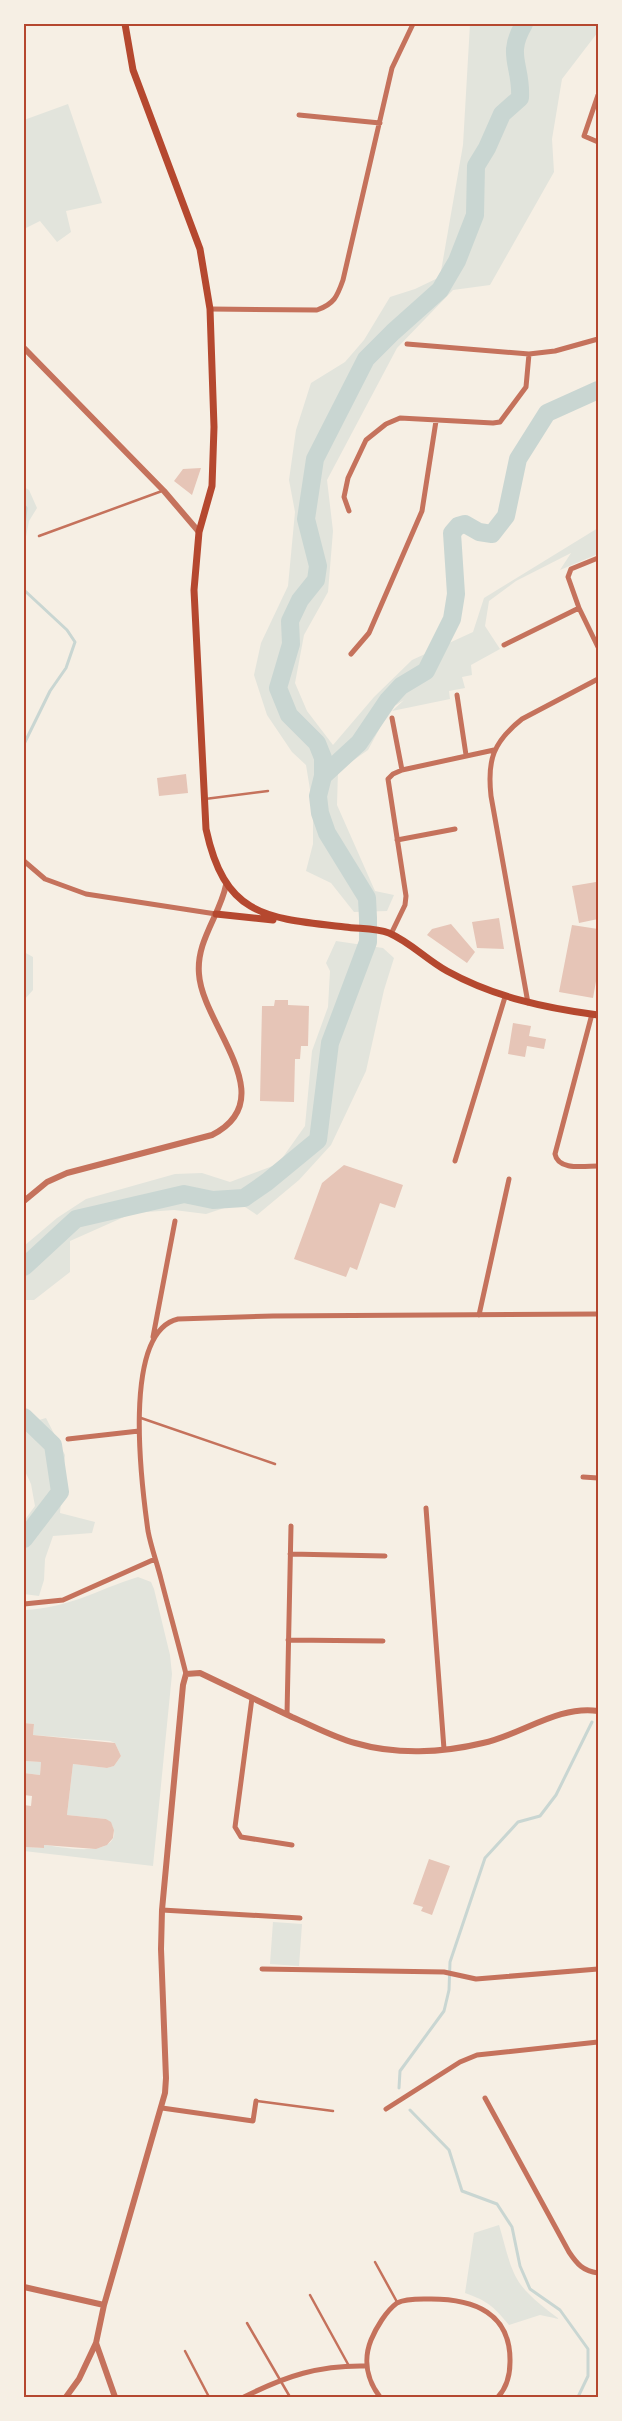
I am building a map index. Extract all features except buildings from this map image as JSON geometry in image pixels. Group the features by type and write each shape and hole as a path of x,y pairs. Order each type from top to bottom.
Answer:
{"main road":[{"path":"125,24 133,70 200,249 210,309 214,427 212,486 199,532 195,621 203,799 212,856 226,884 239,898 257,911 286,921"},
{"path":"216,914 388,933 447,971 505,997 595,1015"}],"street":[{"path":"210,309 317,310 331,305 338,294 342,280 392,68 413,24"},
{"path":"598,95 584,136 598,142"},
{"path":"299,115 380,123"},
{"path":"407,344 529,354 554,351 598,339"},
{"path":"24,348 164,491 199,532"},
{"path":"349,511 344,497 348,478 366,440 386,424 400,418 436,421 500,422 526,387 529,354"},
{"path":"351,654 369,633 422,511 436,421"},
{"path":"598,558 571,569 568,577 579,608 598,647"},
{"path":"504,645 579,608"},
{"path":"528,1003 491,796 489,766 494,750 511,728 522,719 598,679"},
{"path":"456,694 466,755"},
{"path":"392,718 402,770"},
{"path":"388,933 405,905 406,896 388,779 393,774 402,770 494,750"},
{"path":"397,840 455,829"},
{"path":"24,861 45,878 86,894 216,914"},
{"path":"24,1201 47,1182 66,1173 212,1135 226,1128 236,1116 241,1101 242,1084 238,1068 209,1012 202,994 198,973 202,943 222,903 226,884"},
{"path":"455,1161 505,997"},
{"path":"595,1015 556,1151 557,1160 564,1165 598,1166"},
{"path":"479,1315 509,1179"},
{"path":"66,2397 79,2379 96,2343 104,2305 162,2108 166,2078 160,1949 182,1694 186,1674 154,1559 148,1523 139,1417 145,1362 152,1342 175,1221"},
{"path":"152,1342 161,1326 178,1319 273,1316 598,1314"},
{"path":"68,1439 139,1431"},
{"path":"583,1478 598,1478"},
{"path":"426,1508 444,1749"},
{"path":"287,1714 291,1526"},
{"path":"290,1554 386,1556"},
{"path":"24,1604 63,1600 154,1559"},
{"path":"288,1640 382,1641"},
{"path":"186,1674 200,1673 355,1744 403,1751 444,1749 485,1743 566,1713 586,1709 598,1711"},
{"path":"252,1698 235,1827 241,1837 292,1845"},
{"path":"162,1910 300,1918"},
{"path":"262,1969 444,1972 476,1979 598,1969"},
{"path":"386,2109 460,2062 476,2055 598,2042"},
{"path":"485,2098 569,2252 578,2265 587,2272 598,2273"},
{"path":"162,2108 253,2121 256,2101"},
{"path":"24,2286 104,2305"},
{"path":"380,2397 372,2387 366,2366 368,2348 376,2330 398,2303 417,2299 445,2299 470,2303 488,2311 503,2328 510,2347 510,2374 504,2391 498,2397"},
{"path":"96,2343 115,2397"},
{"path":"244,2397 280,2380 316,2369 366,2366"}],"lane":[{"path":"39,536 164,491"},
{"path":"203,799 268,791"},
{"path":"139,1417 275,1464"},
{"path":"256,2101 333,2111"},
{"path":"375,2262 398,2303"},
{"path":"310,2295 349,2366"},
{"path":"247,2323 290,2397"},
{"path":"185,2351 209,2397"}],"shaded area":[{"path":"470,24 598,24 598,32 562,79 552,139 554,172 490,285 453,290 397,348 327,480 333,531 328,592 304,635 295,683 307,711 333,745 374,697 412,660 473,632 484,598 598,528 598,554 560,570 571,553 516,581 489,601 485,626 500,649 471,665 472,675 462,677 465,688 449,691 450,699 392,711 404,700 390,709 368,750 338,771 337,805 375,891 394,895 387,911 354,912 331,883 306,871 313,844 313,808 306,765 292,752 267,715 254,675 261,643 288,586 295,512 289,480 296,430 311,383 345,362 364,340 390,297 415,289 440,277 463,145"},
{"path":"68,104 102,203 66,211 71,232 57,242 40,221 24,229 24,120"},
{"path":"24,487 29,490 37,508 29,521 24,547"},
{"path":"336,941 383,948 394,958 384,990 366,1071 331,1145 299,1180 257,1215 239,1203 206,1214 174,1210 133,1213 70,1241 70,1272 34,1300 24,1300 24,1246 57,1218 86,1199 175,1174 202,1173 230,1182 278,1164 305,1126 312,1051 328,1007 330,971 326,963"},
{"path":"24,952 33,957 33,990 24,1000"},
{"path":"46,1418 65,1455 60,1513 95,1522 92,1533 53,1536 45,1559 44,1580 39,1596 24,1594 24,1521 35,1506 31,1484 24,1469 24,1422 25,1424"},
{"path":"138,1577 151,1582 154,1589 170,1655 172,1674 153,1866 24,1851 24,1847 43,1848 44,1845 72,1849 94,1849 103,1847 110,1842 114,1836 114,1831 106,1819 67,1815 73,1764 107,1768 114,1766 121,1756 115,1743 110,1741 33,1735 34,1724 24,1723 24,1610 40,1609 69,1602"},
{"path":"24,1761 41,1762 40,1775 24,1773"},
{"path":"273,1922 302,1924 299,1966 270,1964"},
{"path":"499,2225 510,2264 517,2279 529,2294 559,2319 540,2315 509,2325 490,2305 465,2293 474,2233"}],"waterway":[{"path":"24,1267 76,1219 184,1194 213,1200 244,1198 267,1182 318,1140 330,1043 368,942 368,918 367,898 327,833 320,813 318,796 323,776 323,758 317,743 289,715 278,688 291,644 290,621 300,600 316,580 318,566 306,519 315,459 366,359 440,290 457,261 475,215 476,166 487,148 502,114 520,98 515,53 518,35 524,24"},
{"path":"323,776 359,743 388,700 401,686 426,671 452,619 456,594 452,533 458,526 465,524 479,532 492,534 506,516 518,459 547,413 598,390"},
{"path":"24,505 26,508 24,526"},
{"path":"24,590 67,630 75,642 66,668 50,691 24,744"},
{"path":"24,1417 53,1445 60,1492 24,1539"},
{"path":"399,2088 400,2071 444,2011 449,1990 450,1962 485,1858 518,1822 540,1816 556,1795 592,1722"},
{"path":"410,2110 449,2150 462,2191 497,2204 512,2227 520,2266 530,2289 560,2310 588,2349 588,2376 578,2397"}]}
